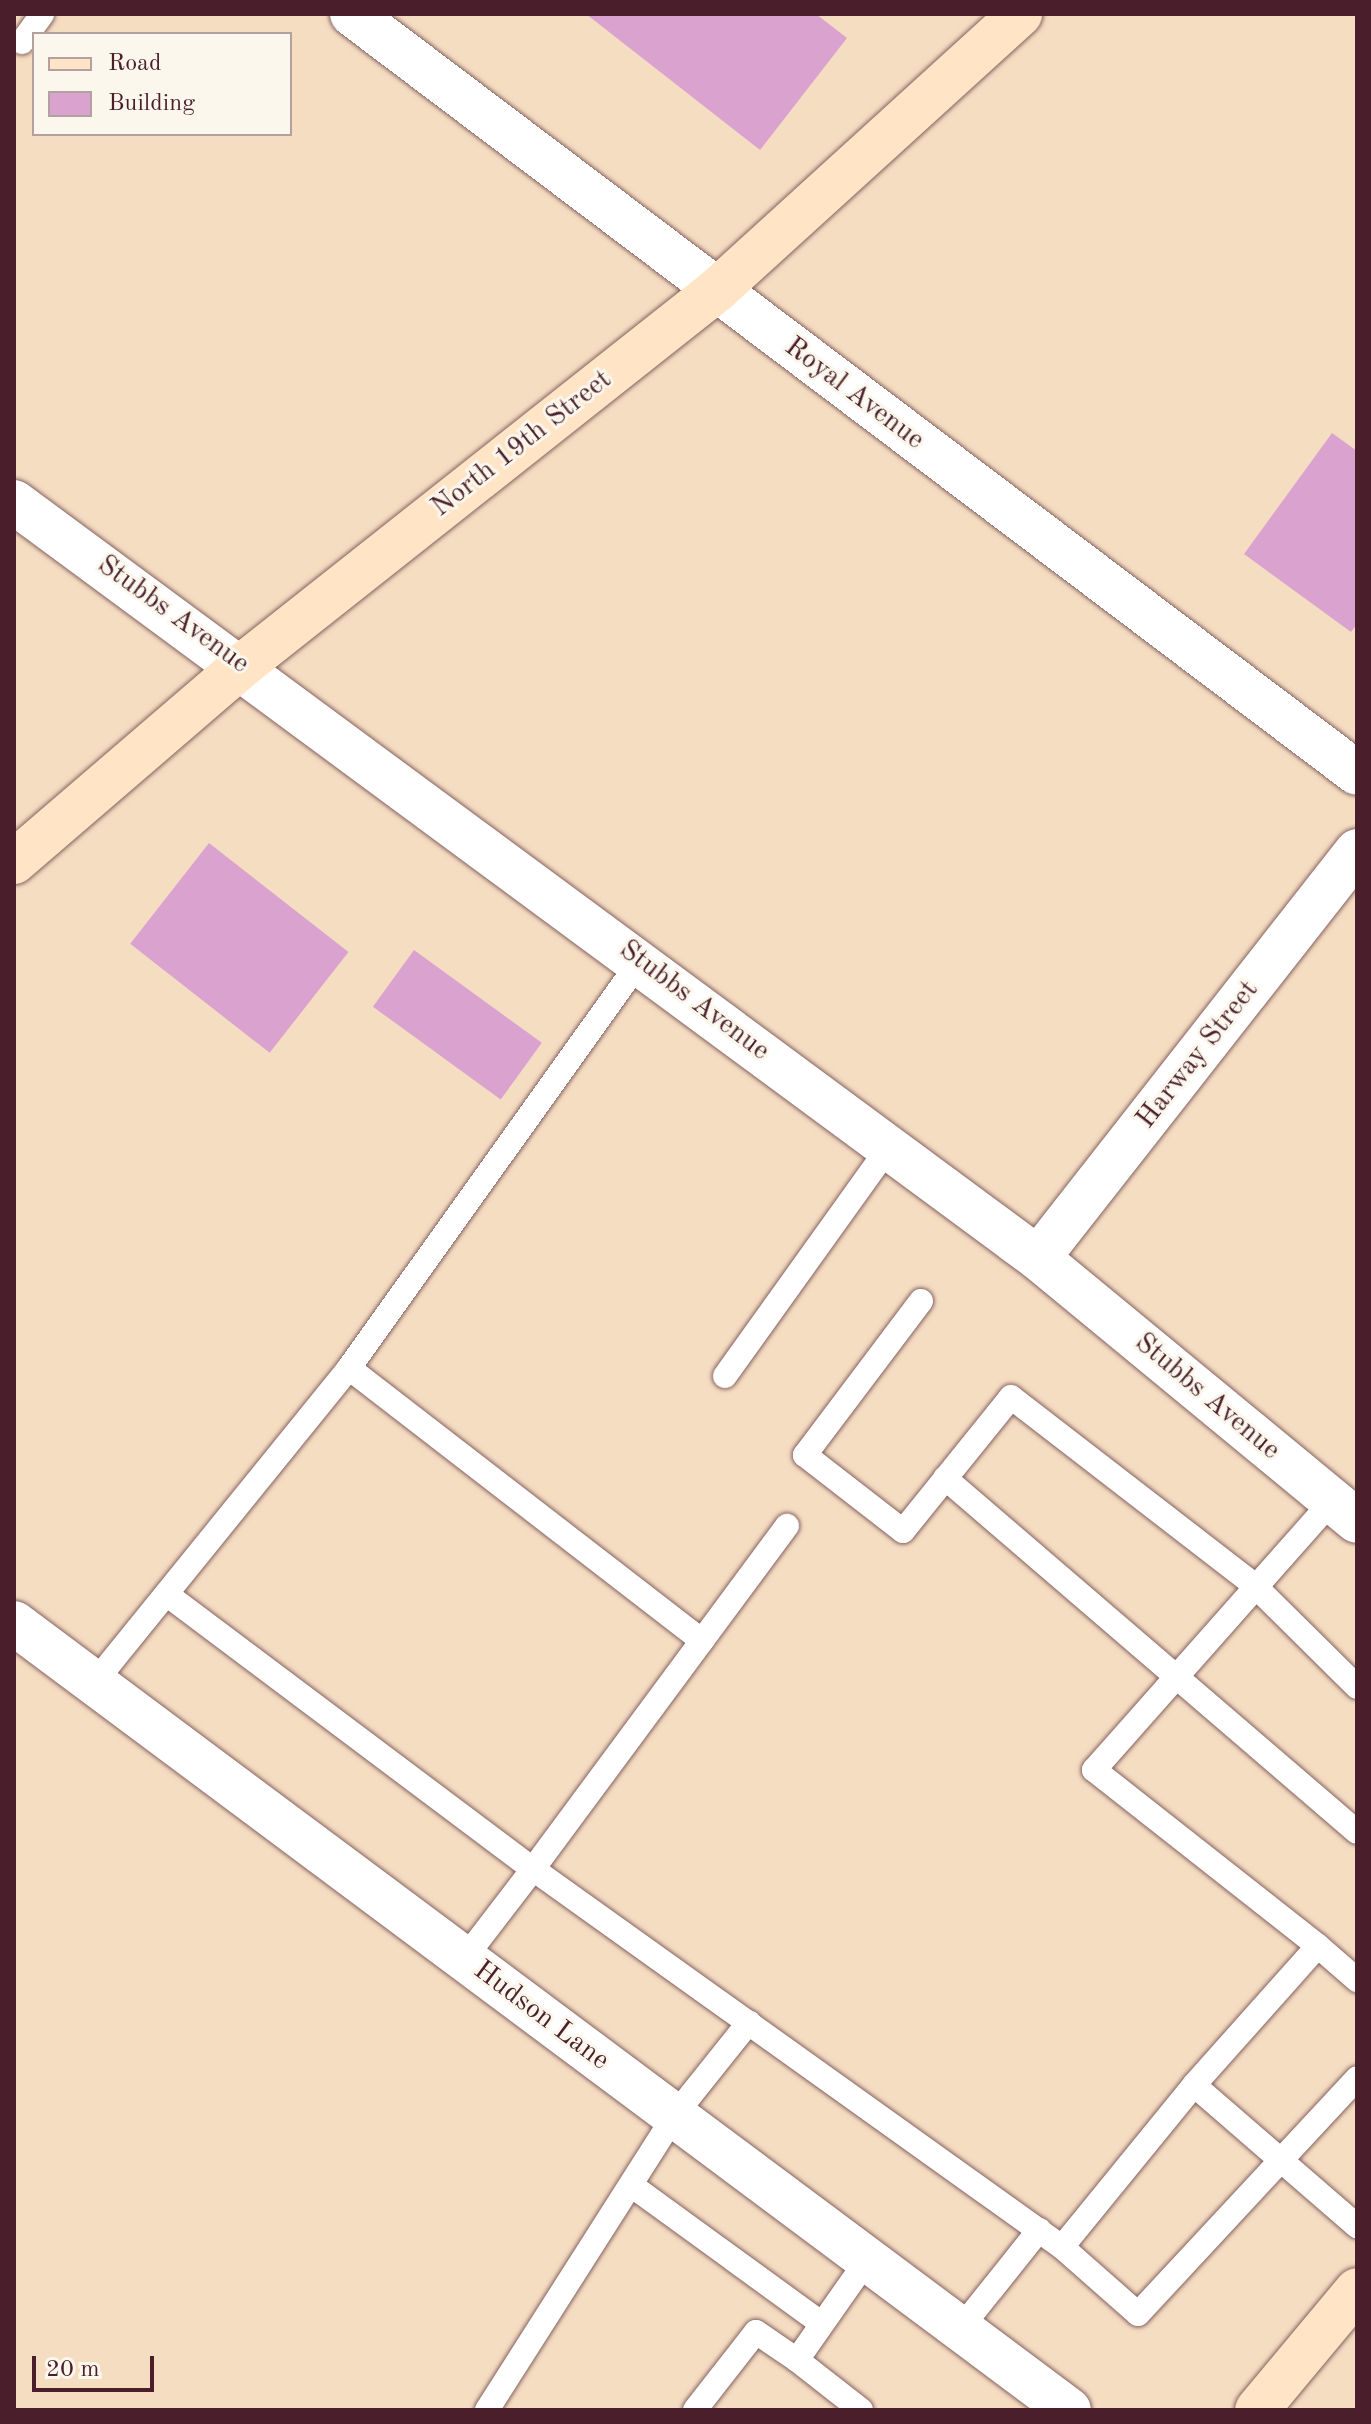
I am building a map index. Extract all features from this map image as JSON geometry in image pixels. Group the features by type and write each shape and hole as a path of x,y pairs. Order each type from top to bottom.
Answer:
{"street":[{"name":"Royal Avenue","path":"352,14 1357,773"},
{"name":"North 19th Street","path":"14,862 243,665 717,290 1020,14"},
{"name":"Stubbs Avenue","path":"14,502 243,665 1038,1258 1344,1511"},
{"name":"Harway Street","path":"1038,1258 1357,851"},
{"name":"Hudson Lane","path":"14,1623 1069,2410"},
{"path":"1257,2410 1357,2290"}],"lane":[{"path":"22,42 42,14"},
{"path":"94,1683 169,1596 349,1368 640,961"},
{"path":"725,1376 889,1147"},
{"path":"921,1301 805,1455 903,1531 1011,1397 1254,1585 1357,1687"},
{"path":"349,1368 702,1641"},
{"path":"945,1478 1176,1671 1357,1832"},
{"path":"1344,1511 1254,1585 1176,1671 1094,1770 1357,1980"},
{"path":"464,1959 787,1526"},
{"path":"169,1596 533,1869 1062,2247 1138,2314 1279,2156 1357,2078"},
{"path":"1062,2247 1194,2085 1318,1946"},
{"path":"487,2410 674,2116 749,2022"},
{"path":"1194,2085 1357,2226"},
{"path":"631,2185 822,2324"},
{"path":"960,2329 1039,2230"},
{"path":"797,2360 867,2260"},
{"path":"695,2410 756,2332 861,2410"}],"building":[{"path":"586,14 816,14 847,38 760,150"},
{"path":"1332,433 1357,451 1357,624 1351,632 1244,554"},
{"path":"209,843 348,952 270,1053 130,944"},
{"path":"414,950 542,1043 501,1100 373,1007"}]}
